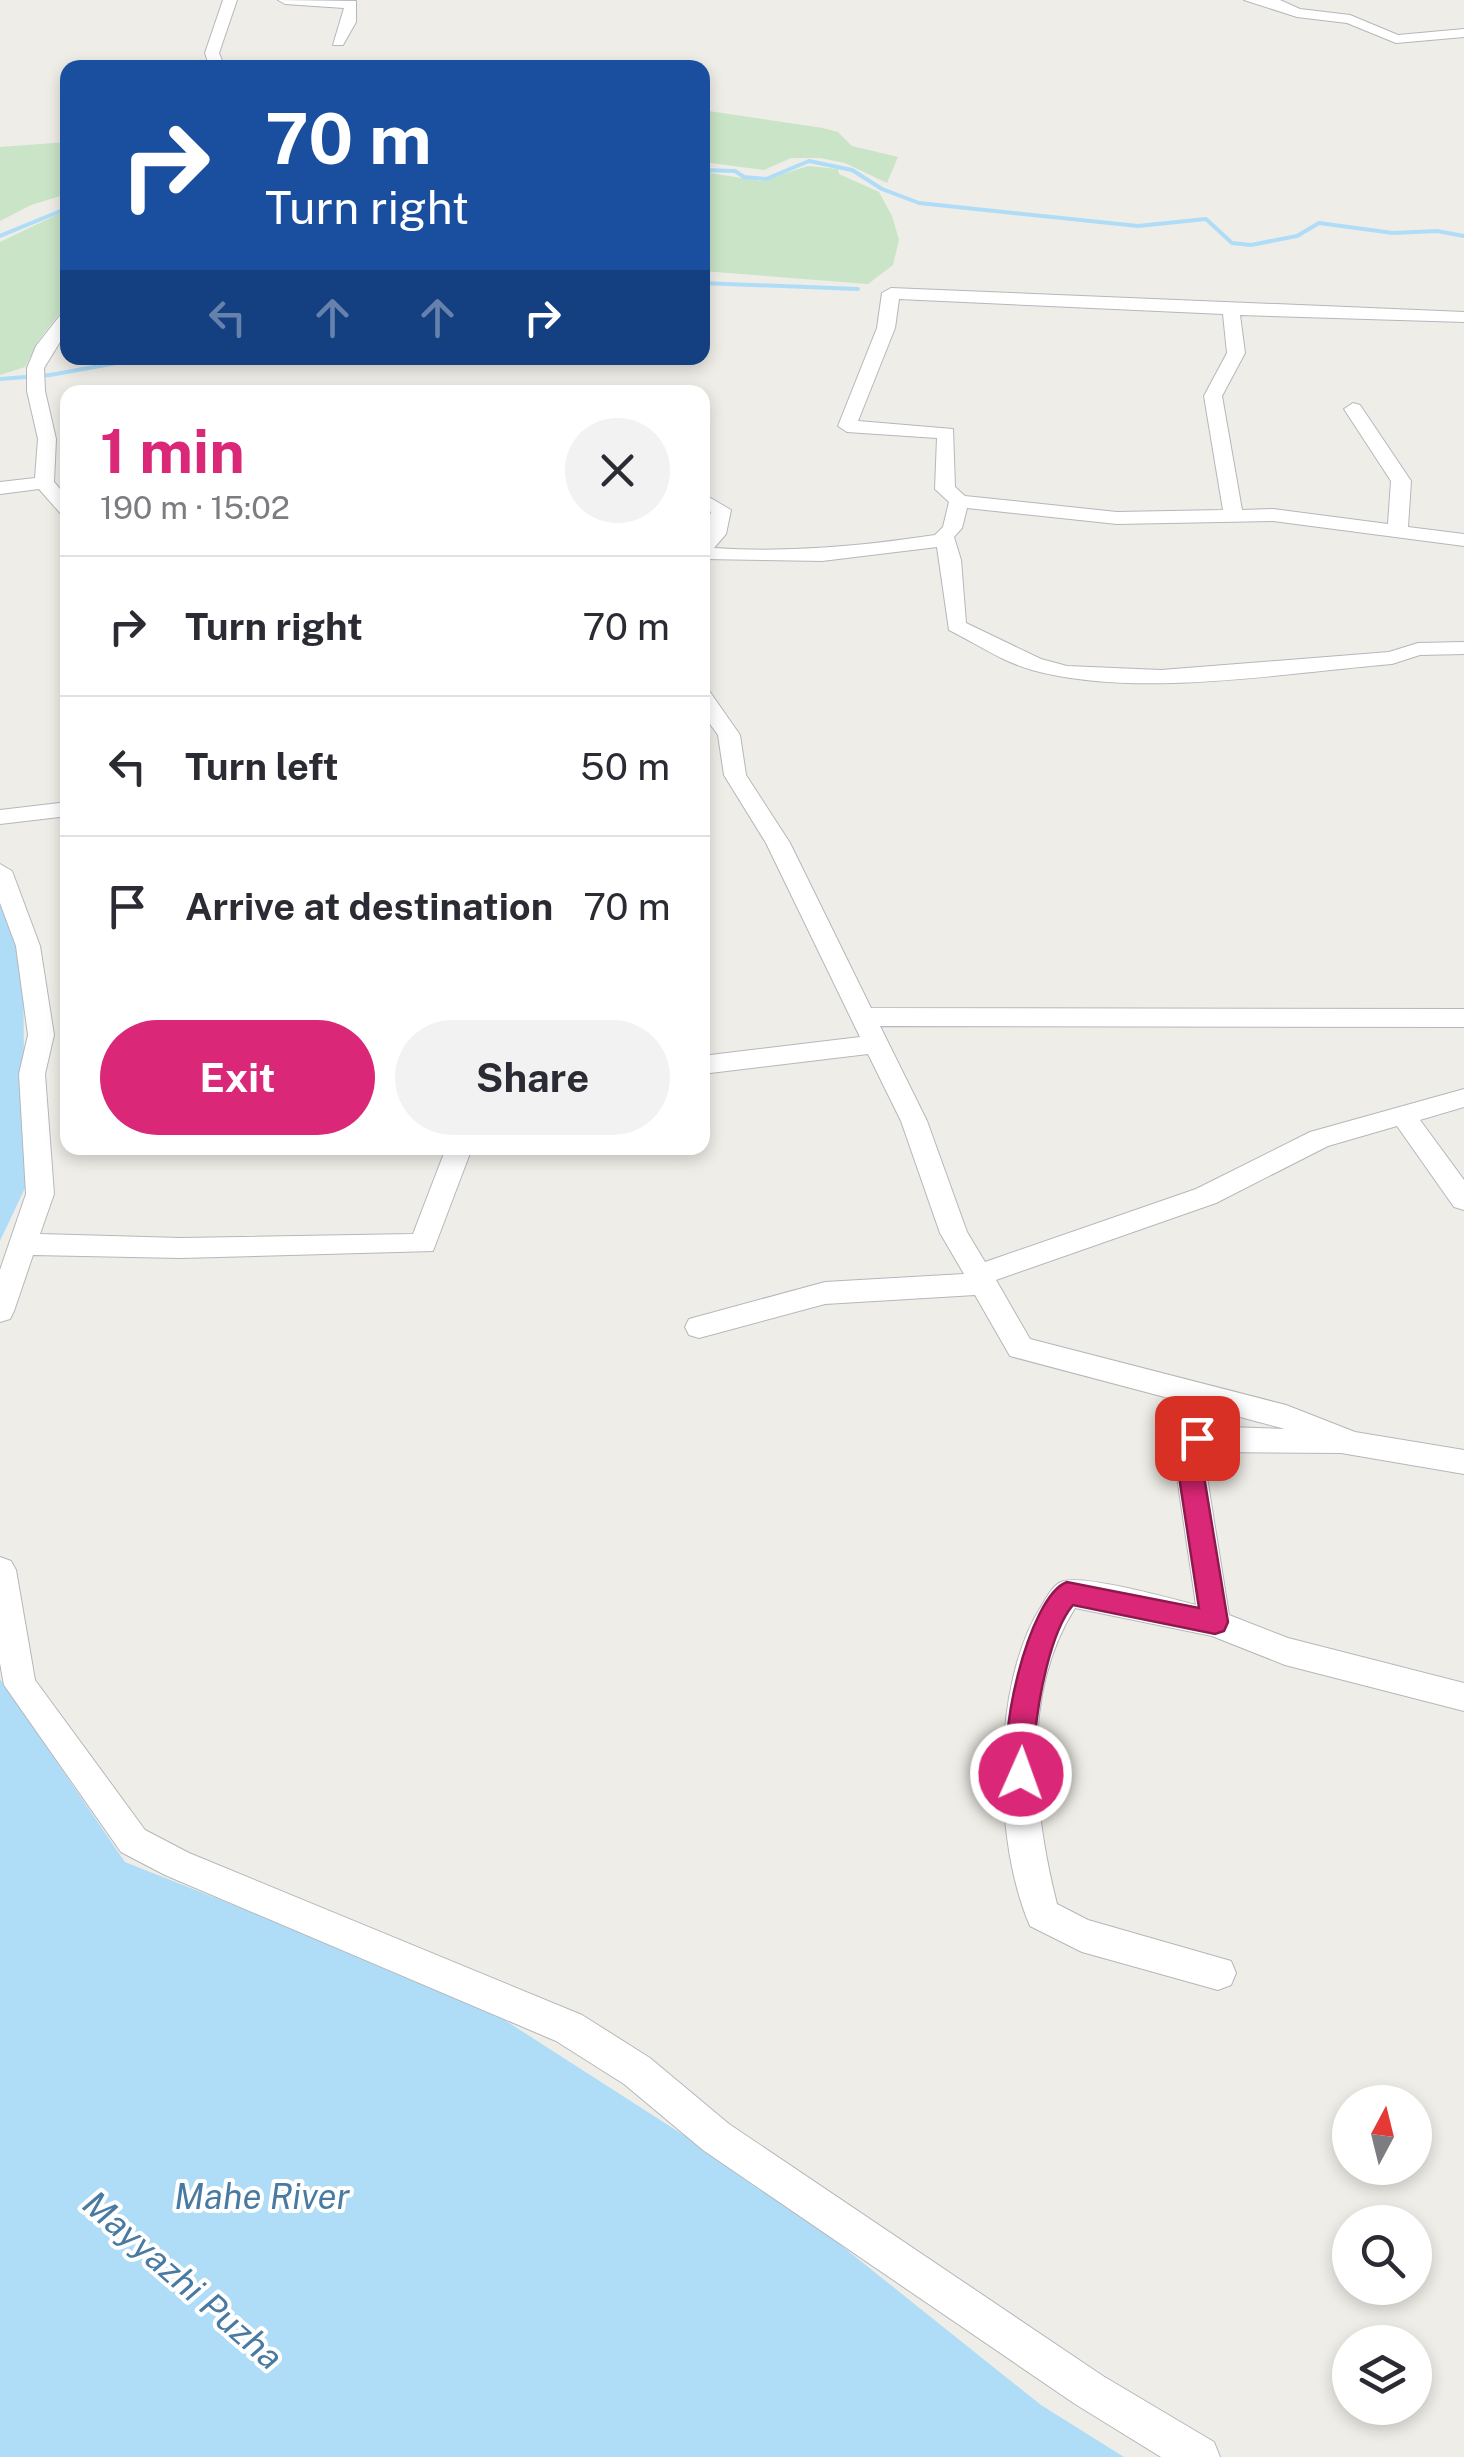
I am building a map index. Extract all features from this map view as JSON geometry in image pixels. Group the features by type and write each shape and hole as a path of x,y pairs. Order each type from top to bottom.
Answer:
{"street":[{"path":"215,60 212,53 230,0"},
{"path":"286,0 351,4 349,22 338,42"},
{"path":"1252,0 1293,4 1350,19 1396,39 1464,33"},
{"path":"1464,316 892,293 892,318 854,395 847,426 946,433 946,489 958,501 1118,518 1207,519 1233,514 1464,540"},
{"path":"1231,309 1236,353 1213,396 1233,514"},
{"path":"60,327 38,354 32,376 46,427 44,483 60,501"},
{"path":"1353,409 1402,480 1398,530"},
{"path":"0,488 44,483"},
{"path":"710,552 780,558 872,553 944,536 952,528 958,501"},
{"path":"710,504 720,510 716,534 710,541"},
{"path":"944,536 951,560 956,626 1034,664 1067,672 1161,676 1392,658 1418,648 1464,648"},
{"path":"710,709 729,736 736,755 735,775 778,844 914,1121 954,1233 1020,1348 1286,1416 1352,1444"},
{"path":"0,817 60,810"},
{"path":"0,871 28,946 40,1035 32,1074 40,1194 0,1311"},
{"path":"865,1017 1082,1016 1251,1022 1464,1018"},
{"path":"710,1063 878,1044"},
{"path":"699,1327 825,1293 981,1280 1206,1196 1318,1139 1464,1098"},
{"path":"1403,1115 1464,1200"},
{"path":"23,1244 181,1248 422,1244 456,1155"},
{"path":"1215,1622 1190,1481 1188,1450 1197,1438 1352,1444 1464,1462"},
{"path":"0,1570 20,1684 133,1841 177,1864 568,2028 637,2071 716,2137 1088,2390 1198,2457"},
{"path":"1218,1973 1082,1935 1042,1914 1022,1810 1020,1738 1028,1685 1056,1606 1067,1594 1127,1602 1215,1622 1285,1650 1464,1698"}],"green space":[{"path":"710,111 823,128 838,132 852,146 898,157 887,183 845,163 820,158 791,158 764,170 710,163"},
{"path":"60,143 60,196 0,221 0,147"},
{"path":"808,166 838,169 839,174 879,192 899,240 893,265 868,284 710,272 710,173 761,181"},
{"path":"60,213 60,313 38,341 25,367 0,375 0,242"}],"water":[{"path":"0,896 23,946 25,1188 0,1241"},
{"name":"Mahe River","path":"0,1679 125,1862 475,2001 783,2199 1041,2405 1124,2457 0,2457"}],"waterway":[{"path":"710,170 735,171 744,177 766,179 809,161 852,170 882,189 919,203 1138,226 1206,219 1232,243 1251,245 1297,236 1319,223 1393,233 1437,231 1464,236"},
{"path":"0,236 60,211"},
{"path":"710,283 858,289"},
{"path":"0,379 105,365"}],"route":[{"path":"1021,1774 1020,1738 1028,1685 1056,1606 1067,1594 1127,1602 1215,1622 1190,1481 1188,1450 1197,1438"}],"water label":[{"name":"Mayyazhi Puzha","path":"183,2280"}]}
